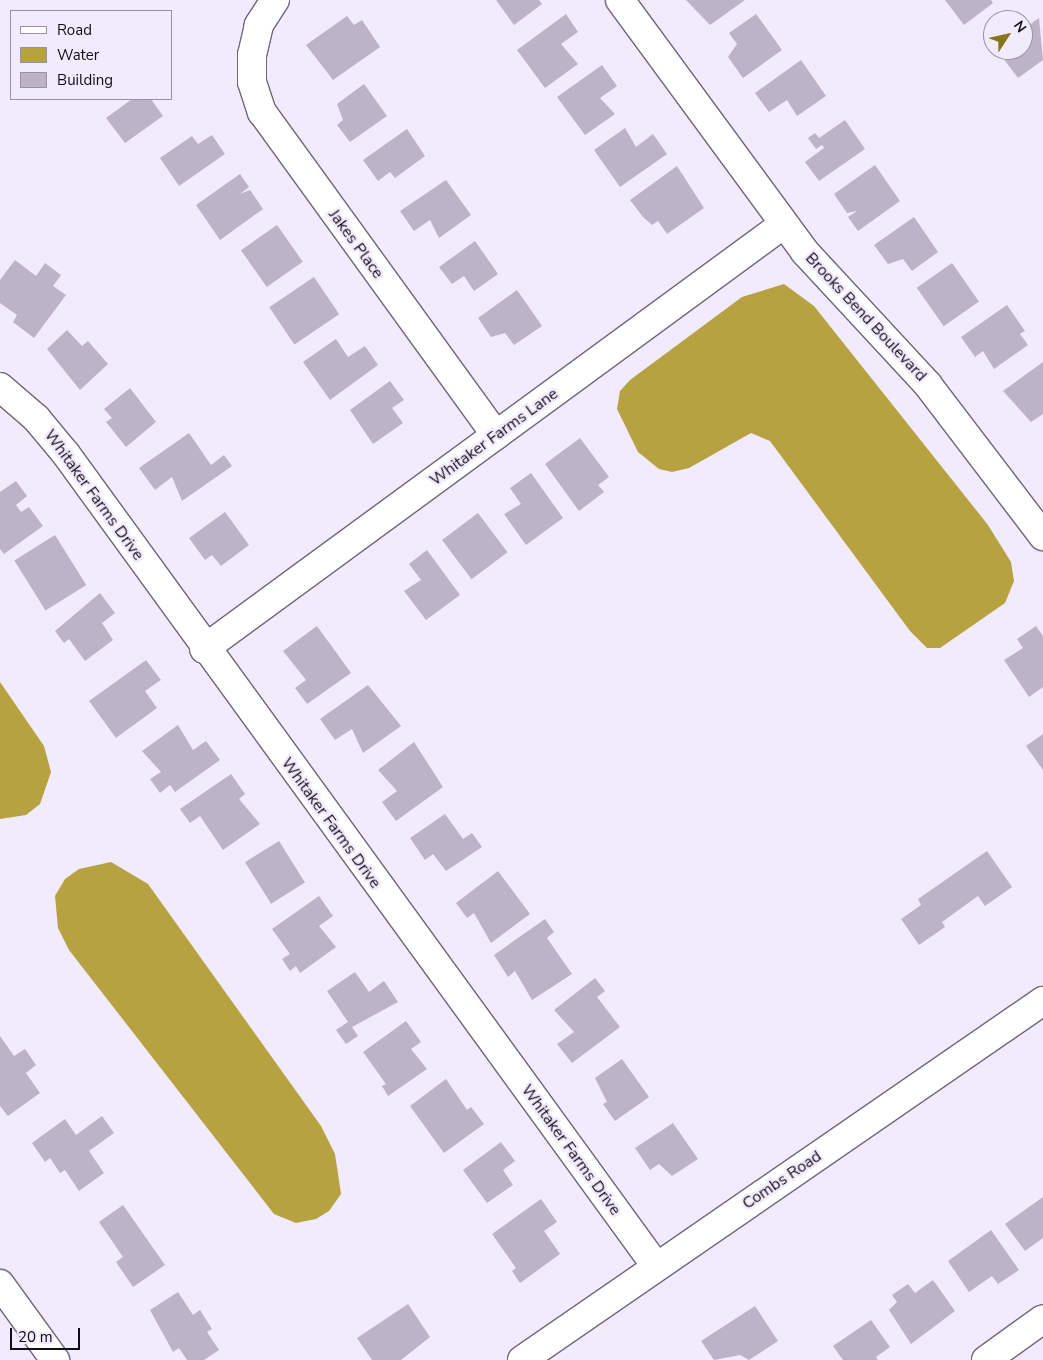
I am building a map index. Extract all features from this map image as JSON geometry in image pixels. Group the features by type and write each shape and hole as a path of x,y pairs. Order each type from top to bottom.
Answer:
{"street":[{"name":"Jakes Place","path":"275,0 255,39 252,82 272,129 496,435"},
{"name":"Brooks Bend Boulevard","path":"620,0 784,224 829,281 928,385 1043,536"},
{"name":"Whitaker Farms Lane","path":"204,649 784,224"},
{"name":"Whitaker Farms Drive","path":"0,387 36,418 66,454 204,649 656,1266"},
{"name":"Combs Road","path":"522,1360 1043,1001"},
{"path":"0,1284 55,1360"},
{"path":"986,1360 1043,1318"}],"water":[{"path":"784,284 814,306 988,525 1011,562 1014,581 1005,603 940,648 927,648 910,631 770,441 751,433 689,468 672,472 659,469 638,452 617,409 620,391 630,380 742,297"},
{"path":"0,682 44,746 51,772 40,804 26,815 0,819"},
{"path":"111,862 148,884 321,1126 335,1154 341,1194 329,1211 316,1219 296,1223 274,1214 69,950 58,928 55,896 65,879 79,869"}],"building":[{"path":"496,0 539,0 542,4 514,25"},
{"path":"686,0 745,0 710,25"},
{"path":"945,0 991,0 993,3 964,25"},
{"path":"566,14 578,32 561,44 578,64 545,88 517,50"},
{"path":"756,14 782,50 743,78 728,57 737,44 729,33"},
{"path":"347,16 354,25 362,20 380,47 333,80 306,45"},
{"path":"1039,18 1043,60 1018,78 1004,60 1033,60 1033,22"},
{"path":"801,60 826,96 797,116 787,100 769,112 755,93"},
{"path":"602,65 617,86 600,98 615,114 585,135 557,97"},
{"path":"364,84 387,116 350,142 337,125 343,120 337,104"},
{"path":"131,100 152,100 163,116 125,143 106,118"},
{"path":"845,120 865,149 819,181 805,162 824,148 822,145 816,149 808,138 815,133 819,138"},
{"path":"625,128 636,147 653,134 667,154 620,187 594,150"},
{"path":"407,129 425,156 395,178 390,172 378,181 363,160"},
{"path":"212,135 225,154 179,186 160,158 192,136 198,144"},
{"path":"875,165 900,201 858,231 848,217 857,211 847,213 834,194"},
{"path":"677,166 704,208 667,234 658,221 652,225 643,217 630,200"},
{"path":"240,174 249,187 240,194 250,190 263,209 220,240 196,205"},
{"path":"446,180 471,215 439,238 430,220 414,231 400,211"},
{"path":"914,217 938,252 912,271 903,259 888,264 874,245"},
{"path":"277,225 303,262 267,287 241,250"},
{"path":"475,241 498,274 474,291 464,276 452,284 439,267"},
{"path":"15,260 36,276 45,263 61,275 53,286 66,295 34,338 13,322 17,315 0,303 0,280"},
{"path":"952,263 979,302 944,326 917,288"},
{"path":"314,277 339,314 294,345 269,307"},
{"path":"517,290 542,326 514,345 505,333 491,337 478,318"},
{"path":"1007,305 1025,331 1020,334 1028,345 994,369 983,351 975,357 961,337"},
{"path":"67,330 82,346 88,341 108,364 80,390 47,349"},
{"path":"336,339 348,357 365,346 378,365 330,400 303,362"},
{"path":"1043,362 1043,414 1031,422 1003,391"},
{"path":"390,381 404,400 392,408 403,423 373,444 350,410"},
{"path":"130,388 156,422 126,447 106,422 112,418 104,409"},
{"path":"189,433 211,465 224,455 232,466 182,501 172,477 155,490 139,468"},
{"path":"580,438 609,477 598,485 604,492 579,511 545,464"},
{"path":"531,473 563,518 526,545 504,514 521,504 510,488"},
{"path":"16,481 27,496 16,505 21,512 29,507 43,526 4,554 0,549 0,492"},
{"path":"225,512 249,545 221,566 212,555 205,560 189,538"},
{"path":"478,513 507,552 472,579 442,540"},
{"path":"55,535 86,585 46,610 14,560"},
{"path":"427,550 460,595 426,620 404,591 421,580 409,564"},
{"path":"100,593 115,613 102,623 113,640 85,661 69,639 64,643 55,631"},
{"path":"317,626 351,673 307,704 295,688 306,680 283,651"},
{"path":"1036,626 1043,636 1043,687 1029,697 1004,660 1023,648 1017,639"},
{"path":"146,660 161,680 145,691 157,708 116,738 89,701"},
{"path":"368,685 401,726 363,753 352,729 335,740 320,719"},
{"path":"178,725 193,750 206,741 220,760 175,792 170,785 160,793 150,779 161,772 142,751"},
{"path":"1043,734 1043,770 1026,746"},
{"path":"414,742 443,787 396,821 382,802 397,791 378,770"},
{"path":"231,774 245,794 239,799 260,824 223,850 200,816 190,823 180,809"},
{"path":"445,814 463,839 472,833 482,847 446,871 433,854 425,860 410,838"},
{"path":"279,841 305,883 271,904 245,862"},
{"path":"987,851 1012,887 985,906 978,896 942,922 945,927 919,945 901,919 921,905 918,899"},
{"path":"498,871 530,914 491,943 474,913 467,918 456,903"},
{"path":"319,896 333,916 319,926 336,947 300,973 296,966 290,971 282,959 290,954 272,929"},
{"path":"545,919 554,932 547,938 572,974 532,1000 515,971 508,977 494,955"},
{"path":"355,972 369,992 384,981 398,1002 352,1027 358,1036 346,1044 336,1030 348,1022 327,991"},
{"path":"595,978 605,991 597,997 620,1027 572,1063 557,1044 574,1032 554,1010"},
{"path":"406,1021 421,1042 411,1049 427,1069 388,1096 382,1086 386,1084 363,1052"},
{"path":"0,1036 14,1056 25,1049 36,1065 26,1073 40,1093 8,1116 0,1106"},
{"path":"622,1059 649,1097 615,1121 603,1104 607,1102 595,1078"},
{"path":"446,1079 467,1110 471,1107 484,1124 444,1153 410,1106"},
{"path":"102,1116 114,1133 89,1151 104,1173 79,1191 65,1170 60,1173 50,1158 45,1162 32,1143 65,1119 76,1135"},
{"path":"673,1123 698,1159 672,1176 659,1164 650,1170 635,1148"},
{"path":"501,1142 515,1161 503,1170 513,1185 487,1203 463,1170"},
{"path":"1043,1197 1043,1238 1025,1251 1005,1224"},
{"path":"541,1199 557,1222 544,1231 560,1254 520,1283 512,1271 516,1268 492,1234"},
{"path":"123,1205 165,1265 133,1287 116,1262 123,1257 99,1222"},
{"path":"991,1230 1019,1270 998,1284 992,1276 969,1292 948,1261"},
{"path":"933,1280 955,1311 911,1344 889,1310 897,1302 892,1295 908,1284 915,1293"},
{"path":"178,1292 193,1315 200,1310 212,1329 207,1332 219,1350 204,1360 187,1360 179,1348 173,1352 150,1310"},
{"path":"408,1304 430,1337 401,1360 372,1360 357,1338"},
{"path":"755,1306 778,1341 749,1360 740,1355 714,1360 701,1341"},
{"path":"871,1320 890,1347 876,1357 878,1360 843,1360 833,1346"}]}
